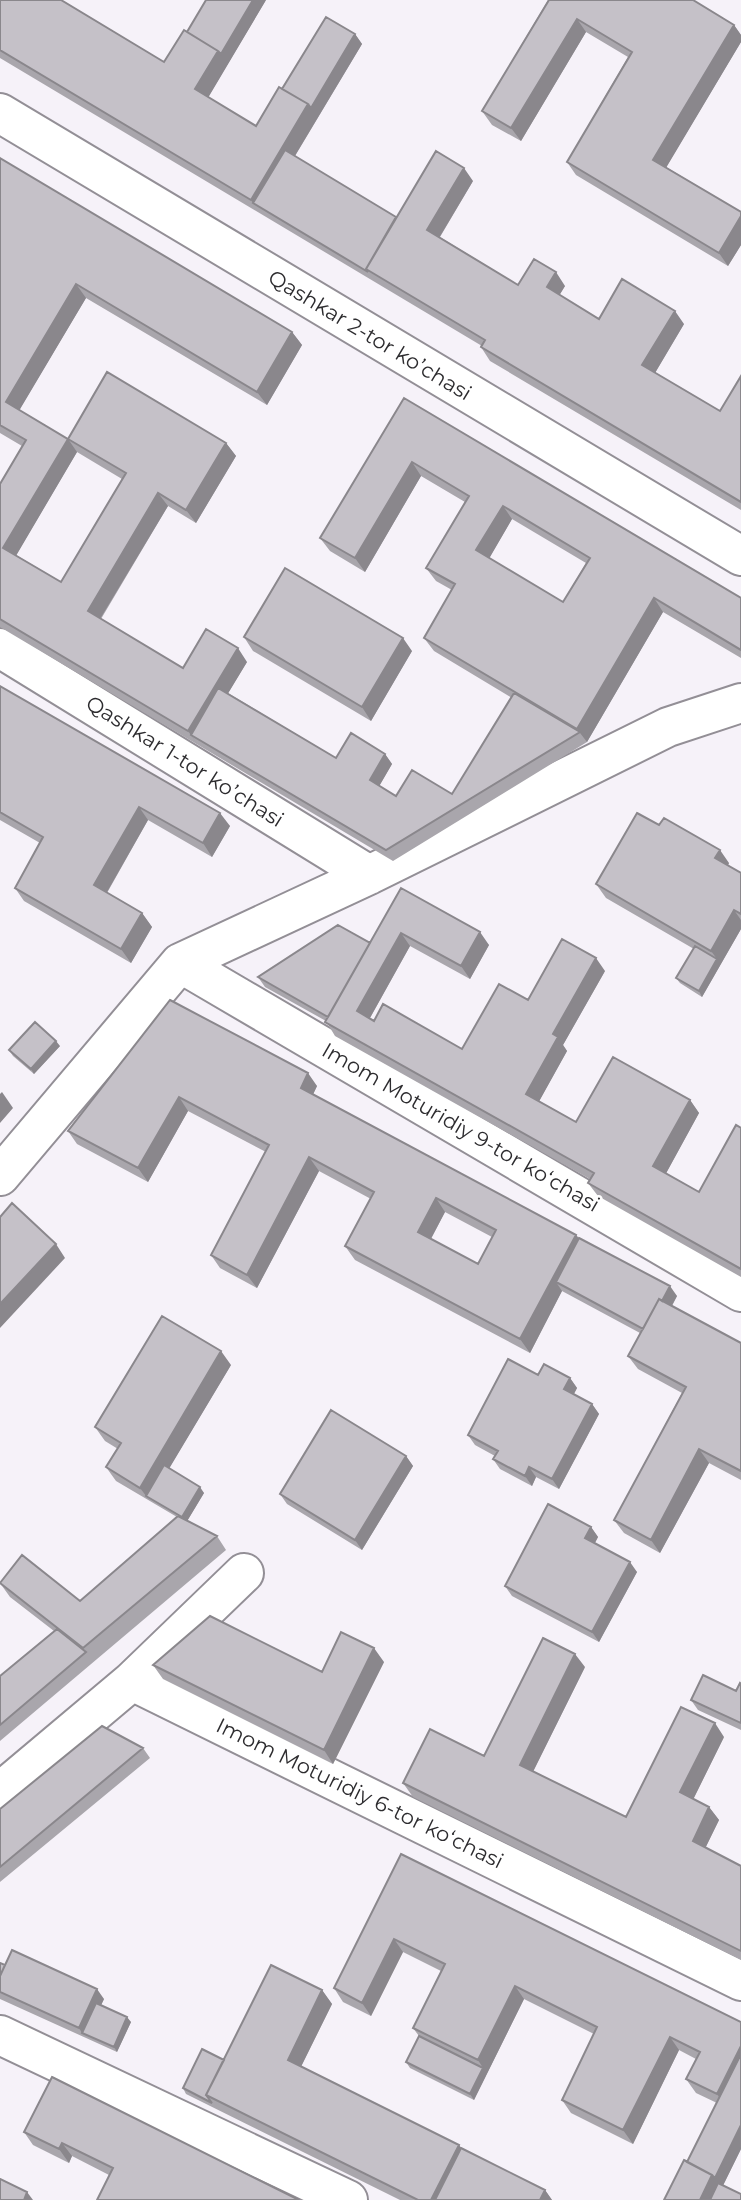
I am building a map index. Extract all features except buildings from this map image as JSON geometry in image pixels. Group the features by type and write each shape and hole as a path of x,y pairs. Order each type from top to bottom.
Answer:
{"street":[{"name":"Qashkar 2-tor koʼchasi","path":"0,113 741,556"},
{"name":"Qashkar 1-tor koʼchasi","path":"0,648 369,875"},
{"path":"0,1176 180,963 369,875 668,727 741,704"},
{"name":"Imom Moturidiy 9-tor koʻchasi","path":"180,963 741,1292"},
{"path":"0,1792 132,1681 244,1573"},
{"name":"Imom Moturidiy 6-tor koʻchasi","path":"132,1681 741,1981"},
{"path":"0,2035 348,2200"}]}
